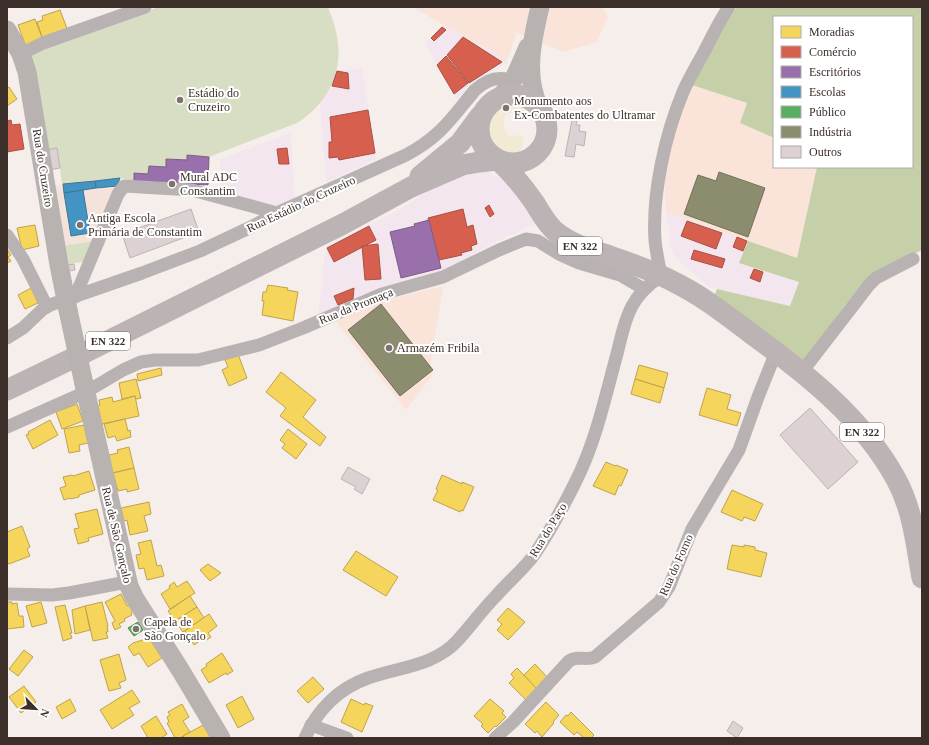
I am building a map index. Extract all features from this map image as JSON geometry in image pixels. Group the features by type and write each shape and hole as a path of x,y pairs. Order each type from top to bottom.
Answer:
{"main road":[{"path":"499,98 510,95 521,96 531,100 539,107"},
{"name":"EN 322","path":"397,194 460,143 491,102 499,98"},
{"name":"EN 322","path":"7,390 343,224 423,181 462,165 498,161 510,164 520,163 529,159 537,153 543,145 546,136 547,126 539,107"},
{"name":"EN 322","path":"480,116 478,127 480,138 487,152 512,174 546,222 556,232 564,238 584,247 642,267 695,292 776,352 830,397 845,412 872,445 896,480 917,521 922,578"},
{"name":"EN 322","path":"534,203 532,173 537,153"}],"street":[{"path":"21,54 42,43 145,7"},
{"path":"499,98 512,81 533,34 540,7"},
{"path":"662,276 655,240 655,214 659,178 670,132 686,86 729,7"},
{"name":"Rua do Cruzeiro","path":"7,30 21,54 29,83 59,265 70,303"},
{"path":"533,34 531,79 534,95 539,107"},
{"name":"Rua Estádio do Cruzeiro","path":"46,307 70,303 182,259 277,213 351,181 418,149 443,129 480,85 494,79 506,78 512,81"},
{"path":"70,303 118,194 124,186 196,191 277,213"},
{"path":"7,235 23,259 46,307 28,324 7,338"},
{"name":"Rua da Promaça","path":"7,427 141,362 155,360 198,360 259,345 382,294 443,277 499,250 526,239 538,241 559,254 579,263 620,275 644,289"},
{"path":"801,372 869,285 876,278 913,259"},
{"name":"Rua do Paço","path":"305,738 311,725 324,706 352,686 369,677 422,663 449,649 470,628 493,598 534,555 570,492 586,458 596,430 628,314 644,289 662,276"},
{"name":"Rua de São Gonçalo","path":"70,303 85,388 127,582 134,597 178,664 221,738"},
{"name":"Rua do Forno","path":"495,738 513,722 569,661 574,658 595,658 664,596 692,529 739,450 776,352"},
{"path":"7,594 63,594 127,582"},
{"path":"311,725 347,738"}],"shaded area":[{"path":"413,7 602,7 608,16 597,42 563,52 517,33 506,63 491,51"},
{"path":"443,25 491,51 506,63 470,86 458,101 425,43"},
{"path":"362,68 377,159 326,182 320,104 332,86 337,71"},
{"path":"692,85 747,103 740,123 773,138 773,168 817,168 797,258 666,212 664,181 677,125"},
{"path":"291,133 295,199 276,208 219,192 220,159"},
{"path":"478,171 487,172 502,179 510,187 537,223 491,244 441,273 382,287 318,316 326,246 398,211 437,185"},
{"name":"Antiga Escola Primária de Constantim","path":"120,178 86,261 65,265 52,186"},
{"path":"666,212 748,241 739,263 799,282 790,306 709,287 682,264 673,254 668,241 671,242"},
{"path":"443,286 430,366 433,370 432,376 406,410 338,325 335,318 371,304"}],"green space":[{"name":"Estádio do Cruzeiro","path":"159,7 328,7 337,34 339,55 330,89 316,108 297,123 209,157 187,155 187,160 167,159 166,167 149,166 148,174 135,173 134,181 120,178 62,185 60,168 49,170 31,58 32,55 46,45"},
{"path":"737,7 922,7 922,250 880,271 865,281 845,305 803,363 714,297 717,289 790,306 799,282 739,263 748,241 797,258 817,168 913,168 913,16 773,16 773,138 740,123 747,103 692,85 728,19"},
{"path":"95,241 86,261 65,265 62,246"}],"sand":[{"path":"510,105 518,105 524,108 522,113 515,111 506,115 504,123 507,134 511,136 521,135 523,137 523,144 519,154 508,154 499,150 492,144 489,136 489,126 492,118 499,110"}],"building: Moradias":[{"path":"60,10 68,31 43,40 37,22 43,20 42,16"},
{"path":"35,19 43,40 26,47 18,25"},
{"path":"9,87 17,99 7,106 7,88"},
{"path":"35,225 39,246 22,250 17,228"},
{"path":"7,249 11,255 8,257 11,261 7,263"},
{"path":"268,285 288,288 287,290 298,292 293,321 262,315 264,301 262,301 263,292 266,292"},
{"path":"31,288 38,303 25,309 18,295"},
{"path":"238,354 247,378 229,386 222,370 228,367 225,360"},
{"path":"639,365 668,373 664,388 635,379"},
{"path":"161,368 162,375 138,381 137,374"},
{"path":"281,372 316,400 303,417 326,437 320,446 280,416 286,408 266,392"},
{"path":"136,379 141,398 136,399 135,396 122,399 119,383"},
{"path":"635,379 664,388 660,403 631,394"},
{"path":"707,388 731,395 727,409 741,413 737,426 699,415"},
{"path":"135,396 139,416 97,425 93,407 100,405 99,400 112,397 113,402"},
{"path":"77,404 83,421 62,429 56,412"},
{"path":"125,419 128,431 130,430 131,437 117,441 115,436 108,438 104,424"},
{"path":"50,420 58,435 33,449 26,435 29,434 28,432"},
{"path":"84,425 88,443 79,445 80,451 69,453 64,429"},
{"path":"288,429 307,444 296,459 282,448 285,444 280,440"},
{"path":"129,447 134,468 113,473 109,455 118,453 117,450"},
{"path":"606,462 628,470 615,495 593,486"},
{"path":"134,468 139,489 127,492 127,489 118,491 113,473"},
{"path":"89,471 95,490 79,495 79,497 64,500 60,488 66,486 63,477 73,476"},
{"path":"442,475 462,484 462,482 474,487 463,511 461,510 460,512 433,500 438,490 436,489"},
{"path":"732,490 763,504 755,521 744,517 742,521 721,512"},
{"path":"149,502 151,514 144,516 148,531 130,535 127,520 124,521 121,508"},
{"path":"97,509 103,534 88,538 89,541 78,544 74,529 79,528 75,514"},
{"path":"22,526 30,547 27,549 30,556 9,564 7,562 7,532"},
{"path":"151,540 157,566 161,565 164,576 147,580 144,568 139,569 136,555 141,554 138,543"},
{"path":"732,545 755,547 755,550 767,553 761,577 727,569"},
{"path":"356,551 398,577 386,596 343,570"},
{"path":"208,564 221,573 210,581 200,570"},
{"path":"187,581 195,593 170,609 161,594 170,588 169,586 174,582 177,587"},
{"path":"121,594 127,606 130,604 133,611 131,613 132,615 124,619 125,621 119,624 121,627 115,630 112,623 115,621 105,602"},
{"path":"190,596 197,607 175,621 168,611"},
{"path":"7,602 12,602 12,604 17,603 19,616 23,616 24,627 7,629"},
{"path":"41,602 47,623 32,627 26,606"},
{"path":"102,602 108,626 108,632 106,632 108,638 93,641 85,606"},
{"path":"65,605 72,638 63,641 55,607"},
{"path":"85,606 90,630 75,634 72,610"},
{"path":"197,607 204,618 183,632 175,621"},
{"path":"508,608 525,622 508,640 497,630 502,624 497,620"},
{"path":"209,614 217,626 208,633 211,637 205,641 204,638 194,645 185,631"},
{"path":"149,638 162,658 148,667 139,653 134,656 128,647 133,643"},
{"path":"24,650 33,657 18,676 9,669"},
{"path":"222,653 233,671 227,675 226,673 209,683 201,670 207,666 206,664"},
{"path":"119,654 126,680 119,683 121,688 109,691 100,660"},
{"path":"535,664 548,678 536,689 524,675"},
{"path":"517,668 538,690 527,701 509,683 514,678 511,674"},
{"path":"313,677 324,689 308,703 297,691"},
{"path":"24,686 36,702 21,713 9,697"},
{"path":"132,690 140,702 129,708 134,715 112,729 100,710"},
{"path":"242,696 254,719 238,728 226,705"},
{"path":"70,699 76,711 62,719 56,707"},
{"path":"351,699 364,705 365,703 373,706 362,732 341,722"},
{"path":"490,699 504,711 502,713 506,717 488,733 481,726 483,724 474,716"},
{"path":"546,702 559,715 542,737 537,731 535,733 525,724"},
{"path":"182,704 189,717 183,721 190,732 180,738 175,738 167,723 169,722 167,717 170,715 168,712"},
{"path":"571,712 594,735 591,738 584,738 577,732 574,735 560,722"},
{"path":"156,716 167,734 161,738 148,738 141,726"},
{"path":"205,724 213,738 185,738 183,736"}],"building: Comércio":[{"path":"442,27 446,30 434,41 431,38"},
{"path":"463,37 502,62 469,83 447,55"},
{"path":"446,56 468,83 454,94 437,65"},
{"path":"337,71 348,73 349,89 332,86"},
{"path":"368,110 375,153 339,160 338,157 329,158 329,142 332,142 330,117"},
{"path":"11,120 12,125 20,124 24,149 7,152 7,121"},
{"path":"287,148 289,164 279,164 277,149"},
{"path":"489,205 494,214 490,217 485,208"},
{"path":"463,209 467,227 473,225 477,244 471,246 472,250 461,253 462,255 439,260 428,218"},
{"path":"687,221 722,233 716,249 681,236"},
{"path":"369,226 376,240 334,262 327,248"},
{"path":"737,237 747,241 743,251 733,247"},
{"path":"378,244 381,279 365,280 362,246"},
{"path":"694,250 725,259 722,268 691,259"},
{"path":"754,269 763,272 760,282 750,278"},
{"path":"354,288 353,299 338,305 334,296"}],"building: Escritórios":[{"path":"187,155 209,157 208,185 134,181 134,173 148,174 149,166 166,167 166,159 187,160"},
{"path":"429,220 441,268 401,278 390,232 415,226 414,224"}],"building: Escolas":[{"path":"120,178 117,186 96,188 95,181"},
{"path":"95,181 96,188 64,193 63,184"},
{"path":"83,190 90,233 71,236 64,193"}],"building: Público":[{"name":"Capela de São Gonçalo","path":"138,622 143,630 134,636 128,628"}],"building: Indústria":[{"path":"719,172 765,188 748,237 684,214 698,175 716,181"},
{"name":"Armazém Fribila","path":"381,304 433,370 400,396 348,330"}],"building: Outros":[{"path":"572,120 577,121 576,125 580,125 579,131 586,132 584,146 576,144 574,157 565,156"},
{"path":"57,148 60,168 49,170 46,150"},
{"path":"191,209 199,232 130,258 122,234"},
{"path":"74,264 75,270 69,271 68,265"},
{"path":"810,408 858,462 828,489 780,435"},
{"path":"348,467 370,479 362,494 354,489 356,487 341,479"},
{"path":"733,721 743,728 737,738 727,731"}],"place":[{"name":"Estádio do Cruzeiro","path":"180,100"},
{"name":"Monumento aos Ex-Combatentes do Ultramar","path":"506,108"},
{"name":"Mural ADC Constantim","path":"172,184"},
{"name":"Antiga Escola Primária de Constantim","path":"80,225"},
{"name":"Armazém Fribila","path":"389,348"},
{"name":"Capela de São Gonçalo","path":"136,629"}]}
